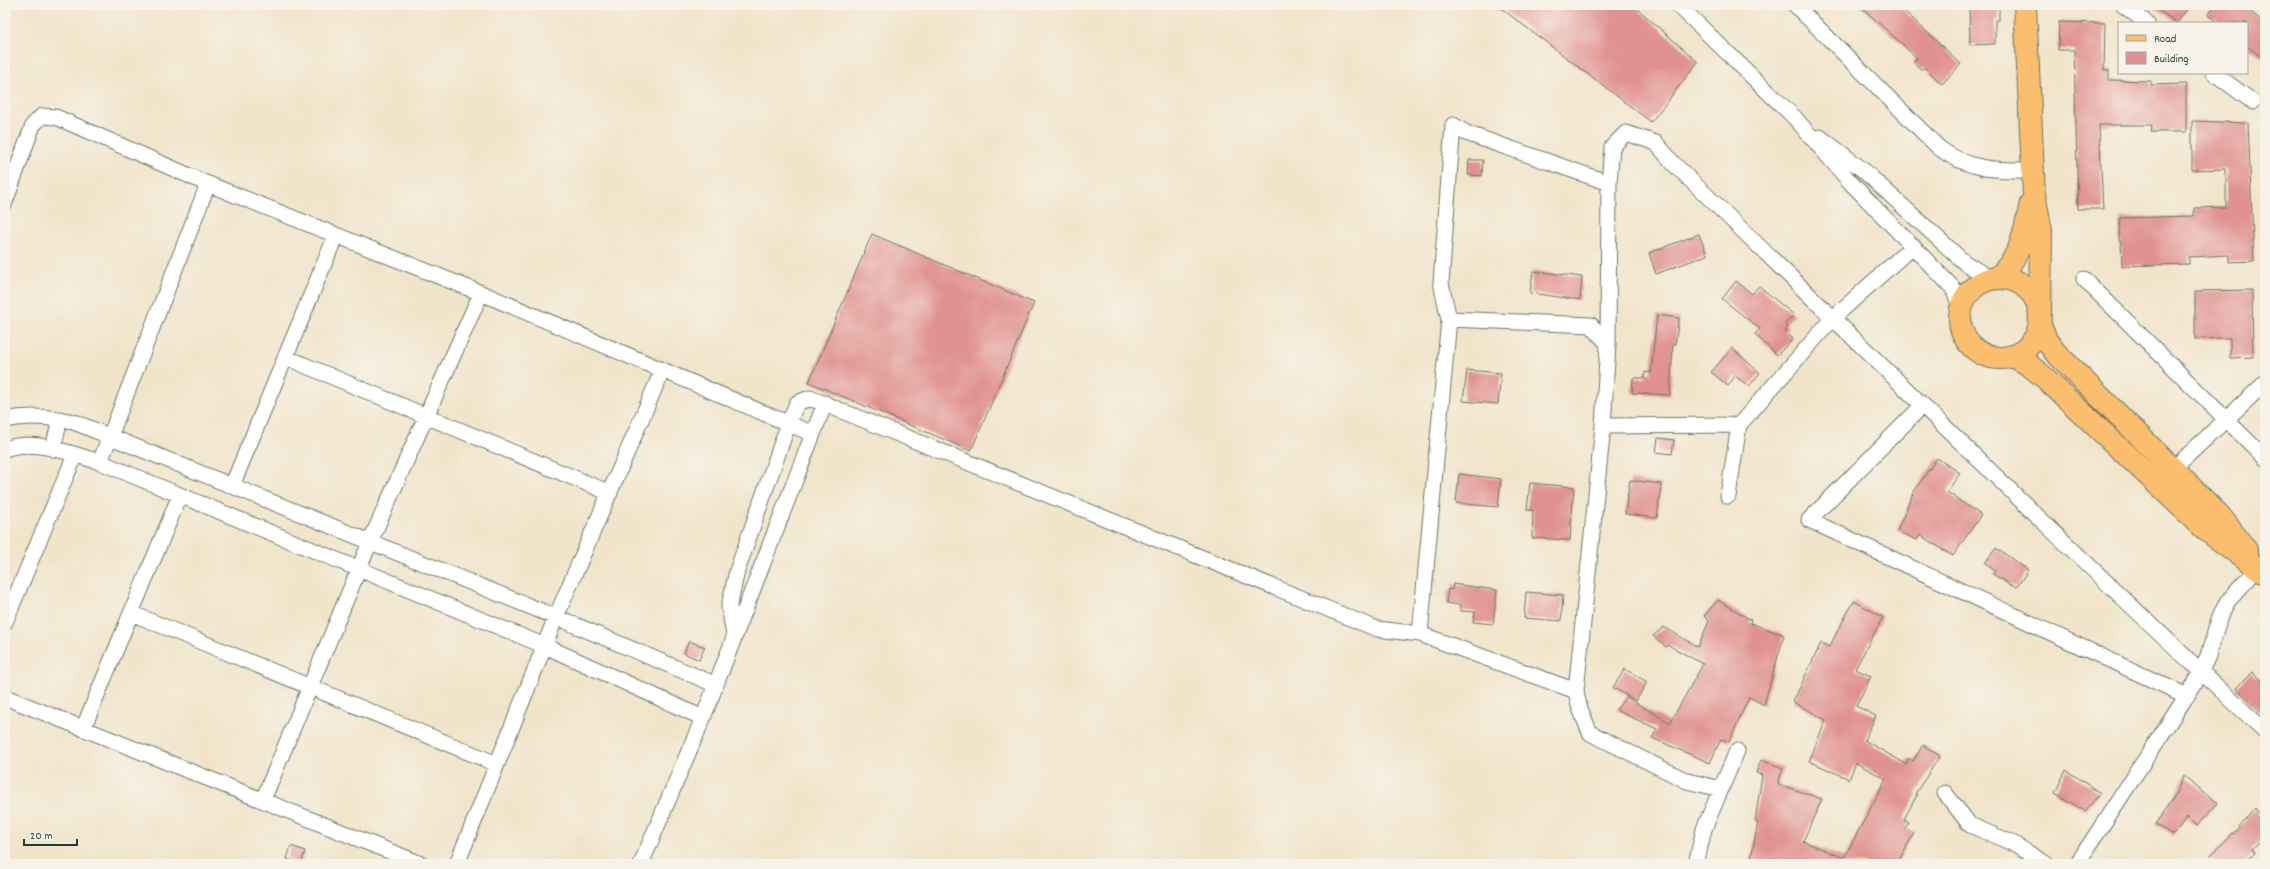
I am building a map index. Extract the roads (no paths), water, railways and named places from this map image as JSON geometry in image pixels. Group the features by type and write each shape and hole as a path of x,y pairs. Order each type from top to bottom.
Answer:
{"main road":[{"path":"2025,5 2032,170 2034,194 2041,231 2040,318 2034,339 2025,349 2013,356 2000,358 1986,356 1974,348 1966,339 1961,327 1961,310 1963,302 1970,292 1980,283 1994,278 2015,259 2022,245 2034,194"},
{"path":"1994,278 2016,281 2027,288 2036,299 2046,340 2055,352 2220,516 2262,570"},
{"path":"2013,356 2029,365 2045,378 2206,530 2262,570"}],"street":[{"path":"1678,5 1795,118 1851,183 1954,289 1961,310"},
{"path":"1795,5 1939,148 1950,156 1976,168 2032,170"},
{"path":"2123,5 2146,22"},
{"path":"2215,74 2253,102"},
{"path":"5,202 33,126 42,116 56,117 208,184 481,293 662,372 789,422 802,431 813,434"},
{"path":"1795,118 1863,170 1965,263 1994,278"},
{"path":"1420,634 1449,319 1441,283 1453,125 1466,133 1609,183"},
{"path":"1721,789 1687,780 1590,733 1578,706 1576,691 1603,426 1608,344 1609,183 1612,147 1626,133 1656,143 1674,164 1923,405 2200,672 2265,731"},
{"path":"100,462 111,437 208,184"},
{"path":"232,486 336,235"},
{"path":"1728,496 1739,425 1833,318 1913,246"},
{"path":"2084,279 2265,458"},
{"path":"263,800 358,569 481,293"},
{"path":"1449,319 1591,325 1608,344"},
{"path":"285,357 610,493"},
{"path":"457,864 556,617 662,372"},
{"path":"2173,470 2265,383"},
{"path":"734,635 729,606 737,571 797,403 802,399 810,398 1377,629 1420,634 1576,691"},
{"path":"641,864 702,718 825,403"},
{"path":"1923,405 1810,520 2187,696"},
{"path":"5,420 22,416 60,419 74,422 556,617 714,684"},
{"path":"53,449 60,419"},
{"path":"1603,426 1739,425"},
{"path":"5,449 28,446 53,449 100,462 545,646 702,718"},
{"path":"5,622 75,455"},
{"path":"83,729 180,495"},
{"path":"2077,864 2187,696 2200,672 2226,606 2262,570"},
{"path":"131,613 309,688 497,764"},
{"path":"5,697 421,864"},
{"path":"1696,864 1704,829 1737,751"},
{"path":"1946,793 1970,825 2012,843 2046,864"}]}
